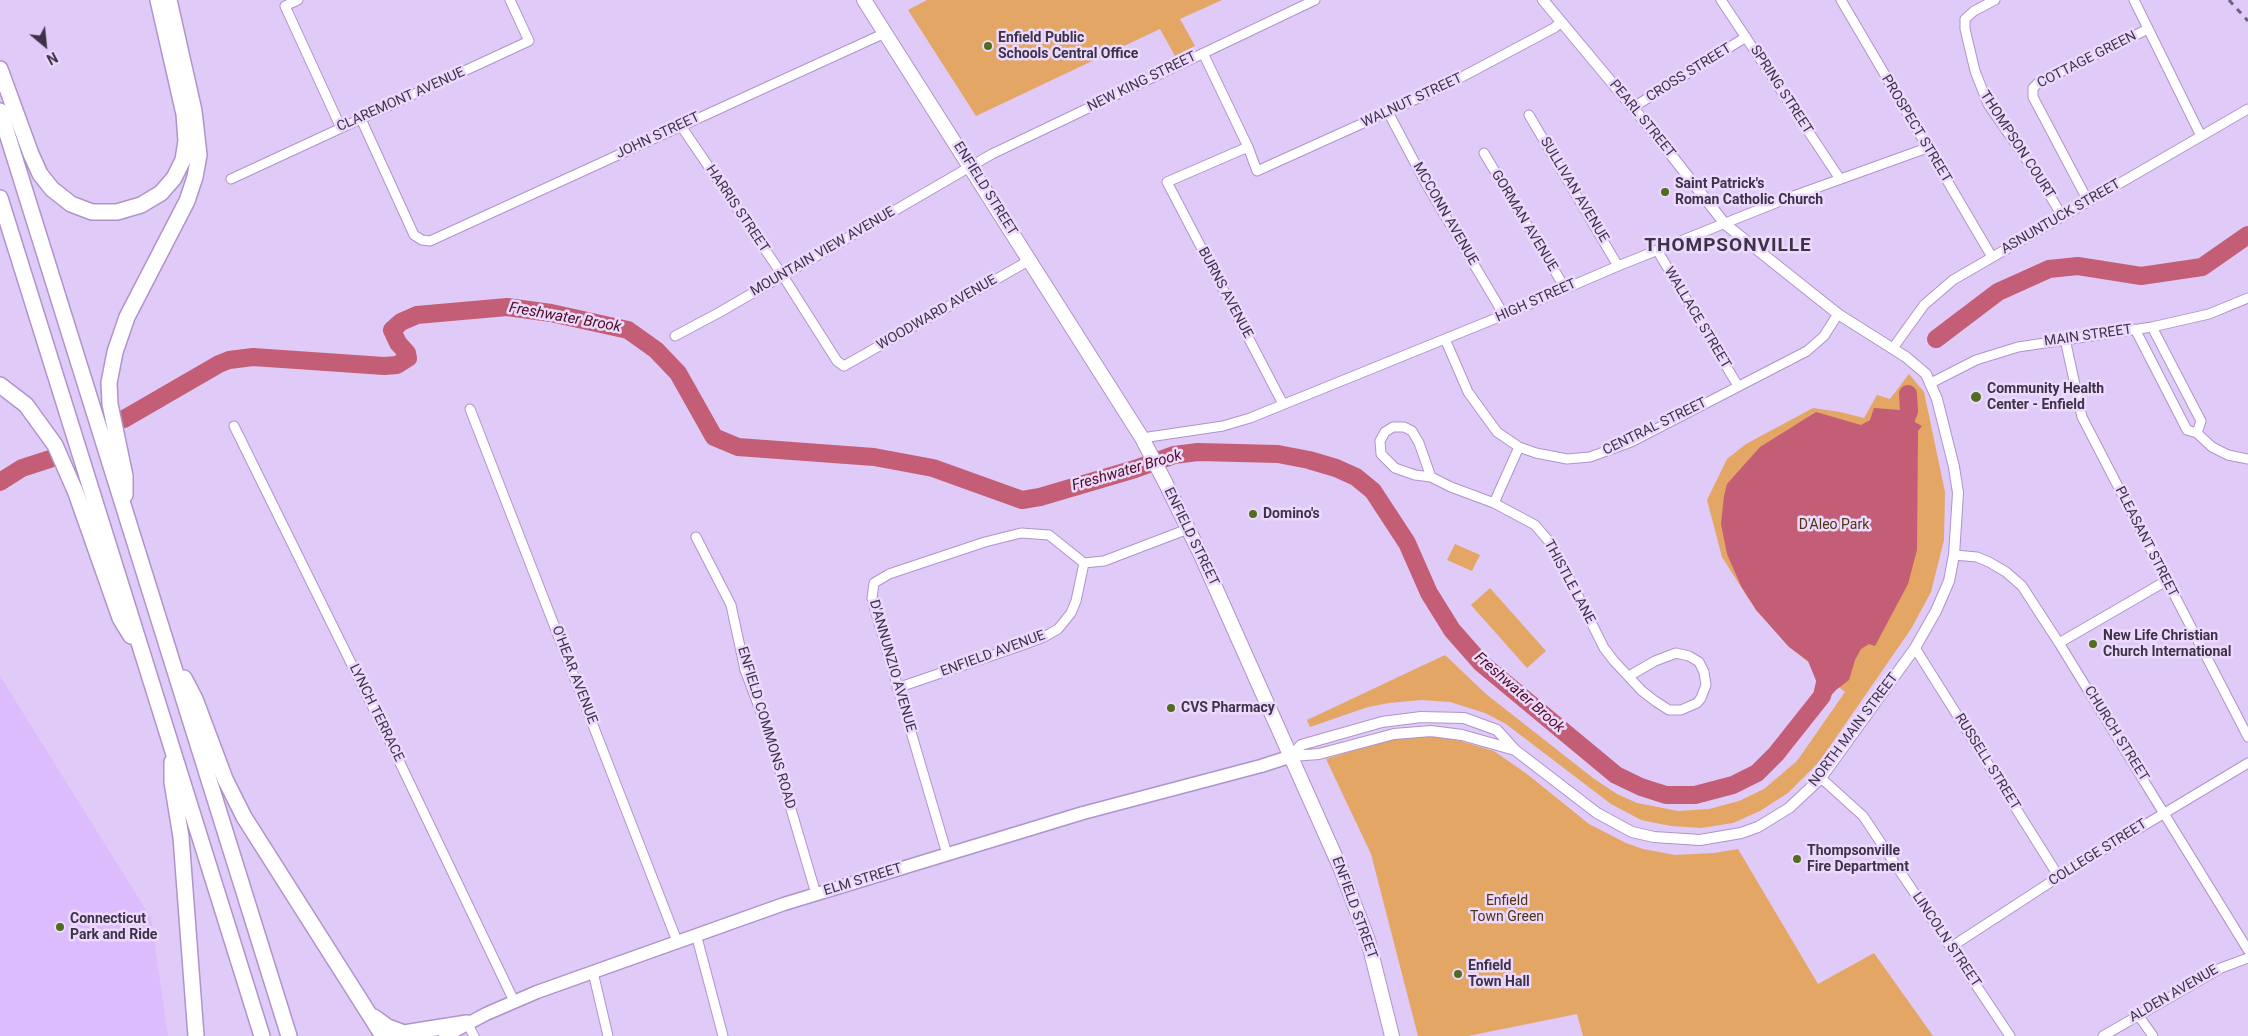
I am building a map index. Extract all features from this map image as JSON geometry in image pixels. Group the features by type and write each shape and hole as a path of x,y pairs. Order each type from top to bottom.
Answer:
{"highway":[{"path":"0,69 31,154 40,174 52,189 71,204 92,212 117,212 141,205 160,193 174,178 183,160 186,141 182,105 158,0"},
{"path":"124,507 125,476 114,428 110,399 110,374 114,352 127,317 184,209 195,177 199,155 194,111 168,0"},
{"path":"0,111 289,1036"},
{"path":"0,198 262,1036"},
{"path":"0,385 26,405 56,445 76,493 120,618 141,649"},
{"path":"172,662 191,689 220,768 244,817 383,1036"},
{"path":"173,753 172,782 179,825 196,1036"},
{"path":"370,1013 388,1027 404,1033 471,1030"}],"main road":[{"name":"ENFIELD STREET","path":"864,0 1142,438 1161,474 1188,528 1292,756 1340,867 1368,940 1392,1036"},
{"name":"ELM STREET","path":"445,1036 471,1030 514,1001 696,934 816,894 1083,812 1233,774 1292,756"}],"street":[{"path":"298,0 285,6 341,128"},
{"name":"CLAREMONT AVENUE","path":"231,179 529,42 510,0"},
{"name":"NEW KING STREET","path":"971,166 1301,3 1315,0"},
{"name":"PEARL STREET","path":"1543,0 1725,224 1838,314 1893,348 1918,367 1931,383"},
{"name":"SPRING STREET","path":"1721,0 1840,179"},
{"name":"PROSPECT STREET","path":"1841,0 1992,257"},
{"name":"THOMPSON COURT","path":"1995,0 1974,11 1966,17 1964,22 1974,71 1988,104 2040,179 2062,216"},
{"name":"COTTAGE GREEN","path":"2134,0 2201,136"},
{"name":"WALNUT STREET","path":"1248,147 1257,171 1471,74 1554,28 1561,22"},
{"name":"COTTAGE GREEN","path":"2088,201 2033,97 2033,88 2038,83 2148,29"},
{"name":"JOHN STREET","path":"361,119 414,235 422,240 430,241 885,33"},
{"name":"CROSS STREET","path":"1632,108 1746,37"},
{"path":"1202,53 1248,147"},
{"name":"ASNUNTUCK STREET","path":"1893,348 1928,300 1960,275 2248,109"},
{"name":"MCCONN AVENUE","path":"1388,112 1425,182 1504,316"},
{"name":"SULLIVAN AVENUE","path":"1529,116 1618,266"},
{"name":"HARRIS STREET","path":"681,126 783,276 837,361 844,366"},
{"name":"BURNS AVENUE","path":"1248,147 1168,182 1283,404"},
{"name":"HIGH STREET","path":"1142,438 1223,426 1283,404 1504,316 1564,288 1657,250 1840,179 1927,148"},
{"name":"GORMAN AVENUE","path":"1484,153 1564,288"},
{"name":"MOUNTAIN VIEW AVENUE","path":"674,336 783,276 971,166"},
{"name":"WALLACE STREET","path":"1657,250 1738,386"},
{"name":"WOODWARD AVENUE","path":"844,366 1030,260"},
{"name":"MAIN STREET","path":"1931,383 1962,366 1999,352 2066,339 2152,327 2209,314 2248,298"},
{"name":"CENTRAL STREET","path":"1445,339 1468,392 1497,432 1519,447 1552,458 1590,458 1630,442 1807,351 1824,336 1838,314"},
{"path":"2152,327 2201,421 2197,433"},
{"path":"2135,329 2187,430 2197,433 2212,447 2228,455 2248,459"},
{"name":"PLEASANT STREET","path":"2066,339 2082,417 2248,737"},
{"name":"NORTH MAIN STREET","path":"1292,756 1301,745 1314,740 1382,722 1421,717 1450,716 1476,721 1497,730 1515,750 1597,813 1632,832 1677,839 1722,837 1758,827 1790,808 1821,778 1915,648 1936,611 1949,581 1954,555 1958,493 1937,399 1931,383"},
{"name":"O'HEAR AVENUE","path":"470,409 677,941"},
{"name":"LYNCH TERRACE","path":"234,426 385,731 514,1001"},
{"name":"THISTLE LANE","path":"1431,477 1419,442 1412,431 1404,427 1393,427 1385,432 1380,441 1380,449 1388,463 1405,472 1431,477 1451,487 1494,503 1535,525 1542,532 1553,546 1604,648 1642,691 1663,707 1675,711 1697,703 1706,685 1704,672 1699,662 1689,656 1676,653 1655,661 1629,676"},
{"path":"1494,503 1519,447"},
{"path":"1084,563 1104,561 1188,528"},
{"name":"D'ANNUNZIO AVENUE","path":"947,854 872,598 874,583 880,578 985,542 1021,533 1049,535 1084,563"},
{"name":"ENFIELD COMMONS ROAD","path":"696,537 732,605 745,670 768,731 816,894"},
{"name":"CHURCH STREET","path":"1954,555 1977,557 1989,562 2015,579 2022,586 2248,950"},
{"name":"ENFIELD AVENUE","path":"897,688 1020,646 1044,637 1058,629 1071,613 1076,601 1084,563"},
{"path":"2059,643 2166,581"},
{"name":"RUSSELL STREET","path":"1915,648 2059,877"},
{"name":"NORTH MAIN STREET","path":"1292,756 1319,754 1394,734 1431,731 1455,734 1515,750"},
{"name":"COLLEGE STREET","path":"1951,947 2059,877 2248,763"},
{"name":"LINCOLN STREET","path":"1821,778 1863,816 2010,1036"},
{"path":"696,934 723,1036"},
{"name":"ALDEN AVENUE","path":"2103,1036 2225,965 2248,958"},
{"path":"593,972 608,1036"},
{"path":"2138,1015 2153,1036"}],"shaded area":[{"name":"D'Aleo Park","path":"1874,408 1913,411 1911,420 1922,426 1918,431 1917,550 1908,584 1875,646 1869,644 1861,649 1855,660 1849,680 1827,700 1814,691 1817,683 1808,661 1789,647 1756,610 1741,586 1727,554 1721,524 1724,496 1727,484 1760,447 1816,412 1861,425 1870,420"},
{"path":"0,676 151,918 168,1036 0,1036"}],"green space":[{"path":"927,0 1222,0 1180,19 1195,46 1175,56 1160,29 976,116 908,10"},
{"name":"D'Aleo Park","path":"1909,374 1924,392 1945,492 1944,540 1931,592 1911,629 1819,762 1788,793 1760,811 1733,823 1701,828 1671,826 1641,820 1611,804 1506,724 1485,713 1450,702 1421,700 1389,703 1368,707 1310,727 1307,720 1445,655 1486,694 1593,778 1617,794 1637,803 1678,811 1709,809 1739,801 1764,789 1797,761 1845,692 1786,644 1748,598 1722,557 1707,500 1727,459 1746,444 1813,408 1864,418 1877,395 1890,399"},
{"path":"1455,544 1480,555 1472,571 1447,560"},
{"path":"1490,588 1546,651 1527,668 1471,605"},
{"name":"Enfield Town Green","path":"1414,736 1444,736 1494,751 1527,774 1589,824 1626,843 1643,849 1675,855 1714,853 1738,849 1818,984 1874,953 1933,1036 1583,1036 1577,1014 1468,1036 1418,1036 1371,854 1326,759 1391,739"}],"waterway":[{"name":"Freshwater Brook","path":"1936,339 1998,292 2049,269 2078,266 2141,276 2202,267 2248,235"},
{"name":"Freshwater Brook","path":"124,419 229,360 253,357 384,366 397,365 408,358 407,353 398,343 392,330 401,322 417,315 507,307 551,313 628,330 656,350 678,373 714,437 738,447 874,457 933,468 1022,500 1040,497 1135,469 1174,455 1198,452 1278,454 1336,468 1356,477 1373,491 1407,543 1429,593 1452,630 1481,663 1616,775 1641,787 1666,795 1695,795 1733,785 1757,773 1776,754 1822,696 1827,674"},
{"name":"Freshwater Brook","path":"1901,432 1909,411 1908,394"},
{"name":"Freshwater Brook","path":"0,482 22,468 50,459"}],"railway":[{"path":"2229,0 2248,21"}],"place":[{"name":"Enfield Public Schools Central Office","path":"988,46"},
{"name":"Saint Patrick's Roman Catholic Church","path":"1665,192"},
{"name":"Community Health Center - Enfield","path":"1976,397"},
{"name":"Domino's","path":"1253,514"},
{"name":"New Life Christian Church International","path":"2093,644"},
{"name":"CVS Pharmacy","path":"1171,708"},
{"name":"Thompsonville Fire Department","path":"1797,859"},
{"name":"Connecticut Park and Ride","path":"60,927"},
{"name":"Enfield Town Hall","path":"1458,974"}],"district":[{"name":"THOMPSONVILLE","path":"1728,246"}]}
